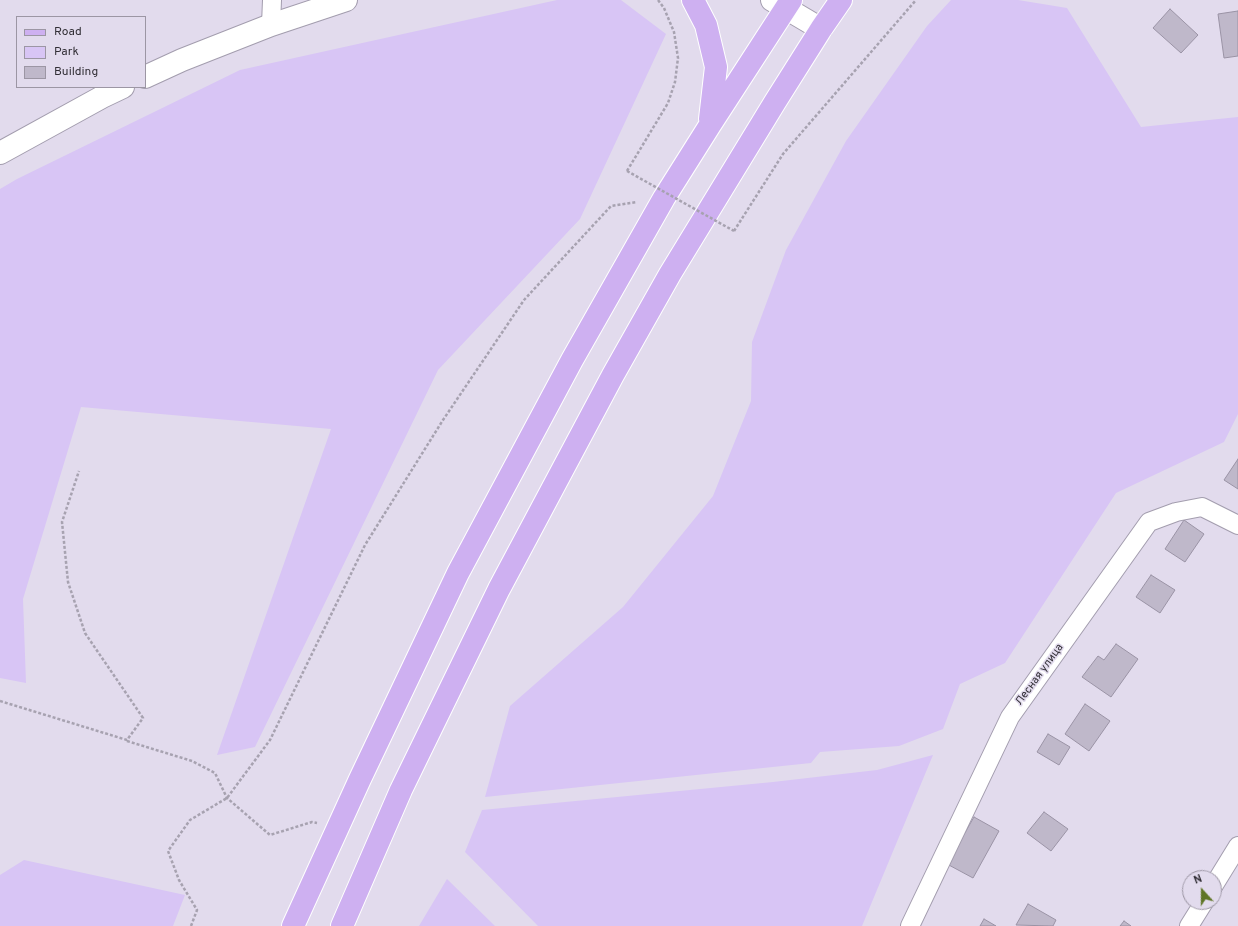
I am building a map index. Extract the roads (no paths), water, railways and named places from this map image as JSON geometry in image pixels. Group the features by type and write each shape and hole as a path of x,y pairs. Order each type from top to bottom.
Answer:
{"main road":[{"path":"693,0 706,25 716,67 710,124"},
{"path":"342,926 401,790 499,589 609,382 670,274 775,102 821,29 842,0"},
{"path":"292,926 458,573 572,360 664,198 783,3"}],"street":[{"path":"271,25 272,0"},
{"path":"146,77 182,60 271,25 346,0"},
{"path":"783,3 821,29"},
{"path":"0,153 121,88"},
{"name":"Лесная улица","path":"910,926 1010,717 1149,522 1176,512 1202,507 1238,525"},
{"path":"1222,872 1238,846"},
{"path":"1189,926 1199,910"}]}
